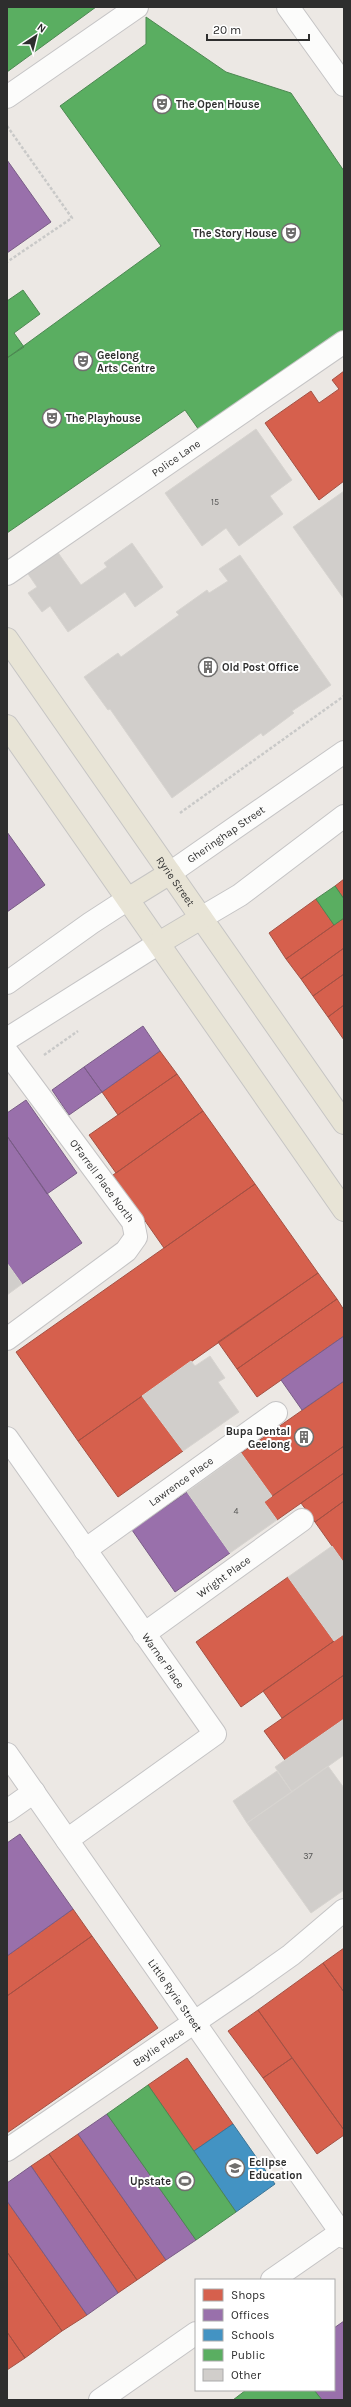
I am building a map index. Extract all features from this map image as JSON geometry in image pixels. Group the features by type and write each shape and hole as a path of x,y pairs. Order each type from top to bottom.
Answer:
{"main road":[{"name":"Ryrie Street","path":"7,639 344,1123"},
{"path":"7,726 344,1210"},
{"name":"Gheringhap Street","path":"128,899 170,873"},
{"path":"159,943 201,918"}],"street":[{"path":"7,97 137,7"},
{"path":"288,7 344,85"},
{"name":"Police Lane","path":"7,574 344,342"},
{"name":"Gheringhap Street","path":"170,873 344,752"},
{"path":"201,918 240,894 344,816"},
{"name":"Gheringhap Street","path":"7,983 91,923 128,899"},
{"path":"7,1039 159,943"},
{"name":"O'Farrell Place North","path":"7,1052 132,1222 136,1237 126,1251 7,1339"},
{"name":"Lawrence Place","path":"85,1550 276,1413"},
{"name":"Warner Place","path":"7,1438 215,1734 67,1840"},
{"name":"Wright Place","path":"144,1634 302,1520"},
{"name":"Little Ryrie Street","path":"7,1754 343,2233"},
{"path":"7,1811 34,1792"},
{"name":"Baylie Place","path":"7,2150 291,1955 344,1910"},
{"path":"274,2279 343,2233"},
{"path":"100,2400 195,2334"}],"path":[{"path":"7,126 72,218 7,262"},
{"path":"180,813 344,696"}],"building: Shops":[{"path":"344,371 344,481 319,500 265,423 311,391 319,403 339,389 332,380"},
{"path":"344,879 344,899 335,886"},
{"path":"316,899 334,925 286,959 269,933"},
{"path":"344,918 344,948 301,979 286,959"},
{"path":"344,948 344,974 313,996 301,979"},
{"path":"344,974 344,1005 328,1017 313,996"},
{"path":"344,1005 344,1040 328,1017"},
{"path":"160,1051 177,1074 118,1115 102,1092"},
{"path":"177,1074 203,1111 116,1173 89,1135"},
{"path":"203,1111 255,1184 164,1248 113,1175"},
{"path":"255,1184 318,1273 78,1441 16,1352"},
{"path":"318,1273 337,1299 237,1369 218,1342"},
{"path":"337,1299 344,1310 344,1336 257,1397 237,1369"},
{"name":"Bupa Dental Geelong","path":"344,1381 344,1446 272,1496 241,1453"},
{"path":"142,1396 183,1451 118,1497 78,1441"},
{"path":"344,1446 344,1473 277,1520 264,1502"},
{"path":"344,1473 344,1501 315,1522 301,1503"},
{"path":"344,1501 344,1563 315,1522"},
{"path":"288,1577 334,1641 241,1707 196,1642"},
{"path":"344,1634 344,1675 282,1718 263,1691"},
{"path":"344,1675 344,1719 285,1760 264,1731"},
{"path":"73,1909 92,1936 7,1996 7,1956"},
{"path":"92,1936 158,2028 7,2133 7,1996"},
{"path":"344,1948 344,1992 323,1963"},
{"path":"323,1963 344,1992 344,2130 258,2010"},
{"path":"258,2010 292,2058 263,2078 228,2031"},
{"path":"187,2058 233,2124 194,2151 148,2085"},
{"path":"292,2058 344,2130 344,2135 317,2154 263,2078"},
{"path":"78,2134 166,2260 137,2280 49,2154"},
{"path":"49,2154 137,2280 118,2293 31,2166"},
{"path":"7,2201 87,2315 62,2331 7,2252"},
{"path":"7,2252 62,2331 25,2358 7,2332"},
{"path":"7,2332 25,2358 7,2370"}],"building: Offices":[{"path":"7,160 51,222 7,253"},
{"path":"7,832 45,885 7,912"},
{"path":"143,1026 160,1051 102,1092 84,1067"},
{"path":"84,1067 102,1092 69,1115 52,1090"},
{"path":"26,1100 77,1173 47,1194 7,1136 7,1113"},
{"path":"7,1136 82,1243 22,1284 7,1263"},
{"path":"344,1336 344,1381 302,1410 281,1380"},
{"path":"187,1492 230,1553 175,1592 132,1530"},
{"path":"20,1834 73,1909 7,1956 7,1843"},
{"path":"107,2114 196,2240 166,2260 78,2134"},
{"path":"31,2166 118,2293 87,2315 7,2201 7,2183"},
{"path":"344,2321 344,2400 322,2400 315,2391 335,2391 335,2327"}],"building: Schools":[{"name":"Eclipse Education","path":"233,2124 275,2184 236,2212 194,2151"}],"building: Public":[{"path":"7,7 96,7 7,72"},
{"path":"146,17 226,72 291,93 344,171 344,332 201,433 185,410 7,533 7,358 161,246 60,106 146,44"},
{"path":"23,290 40,314 14,333 24,347 7,358 7,301"},
{"path":"335,886 344,899 344,918 334,925 316,899"},
{"name":"Upstate","path":"148,2085 236,2212 196,2240 107,2114"},
{"path":"245,2391 315,2391 322,2400 233,2400"}],"building: Other":[{"path":"256,429 292,480 270,496 283,514 239,546 226,528 202,546 165,493"},
{"path":"344,491 344,599 293,527"},
{"path":"132,543 163,587 135,607 125,592 68,632 50,606 42,612 28,593 37,587 24,568 54,547 81,585 107,567 104,563"},
{"name":"Old Post Office","path":"240,555 331,685 292,711 294,713 263,736 261,733 172,798 110,709 108,710 84,677 118,653 121,657 179,615 176,612 207,590 209,593 228,581 219,569"},
{"path":"7,1263 22,1284 7,1295"},
{"path":"210,1356 225,1378 218,1382 239,1412 183,1451 142,1396 191,1361 195,1366"},
{"path":"241,1453 272,1496 264,1502 277,1520 230,1553 187,1492"},
{"path":"332,1546 344,1563 344,1634 334,1641 288,1577"},
{"path":"344,1719 344,1755 292,1792 275,1767"},
{"path":"328,1766 344,1788 344,1890 311,1913 247,1823"},
{"path":"277,1771 292,1792 247,1823 233,1801"}],"place":[{"name":"The Open House","path":"162,104"},
{"name":"The Story House","path":"291,233"},
{"name":"Geelong Arts Centre","path":"83,361"},
{"name":"The Playhouse","path":"52,418"},
{"name":"Old Post Office","path":"208,667"},
{"name":"Bupa Dental Geelong","path":"304,1437"},
{"name":"Eclipse Education","path":"235,2168"},
{"name":"Upstate","path":"185,2181"}]}
